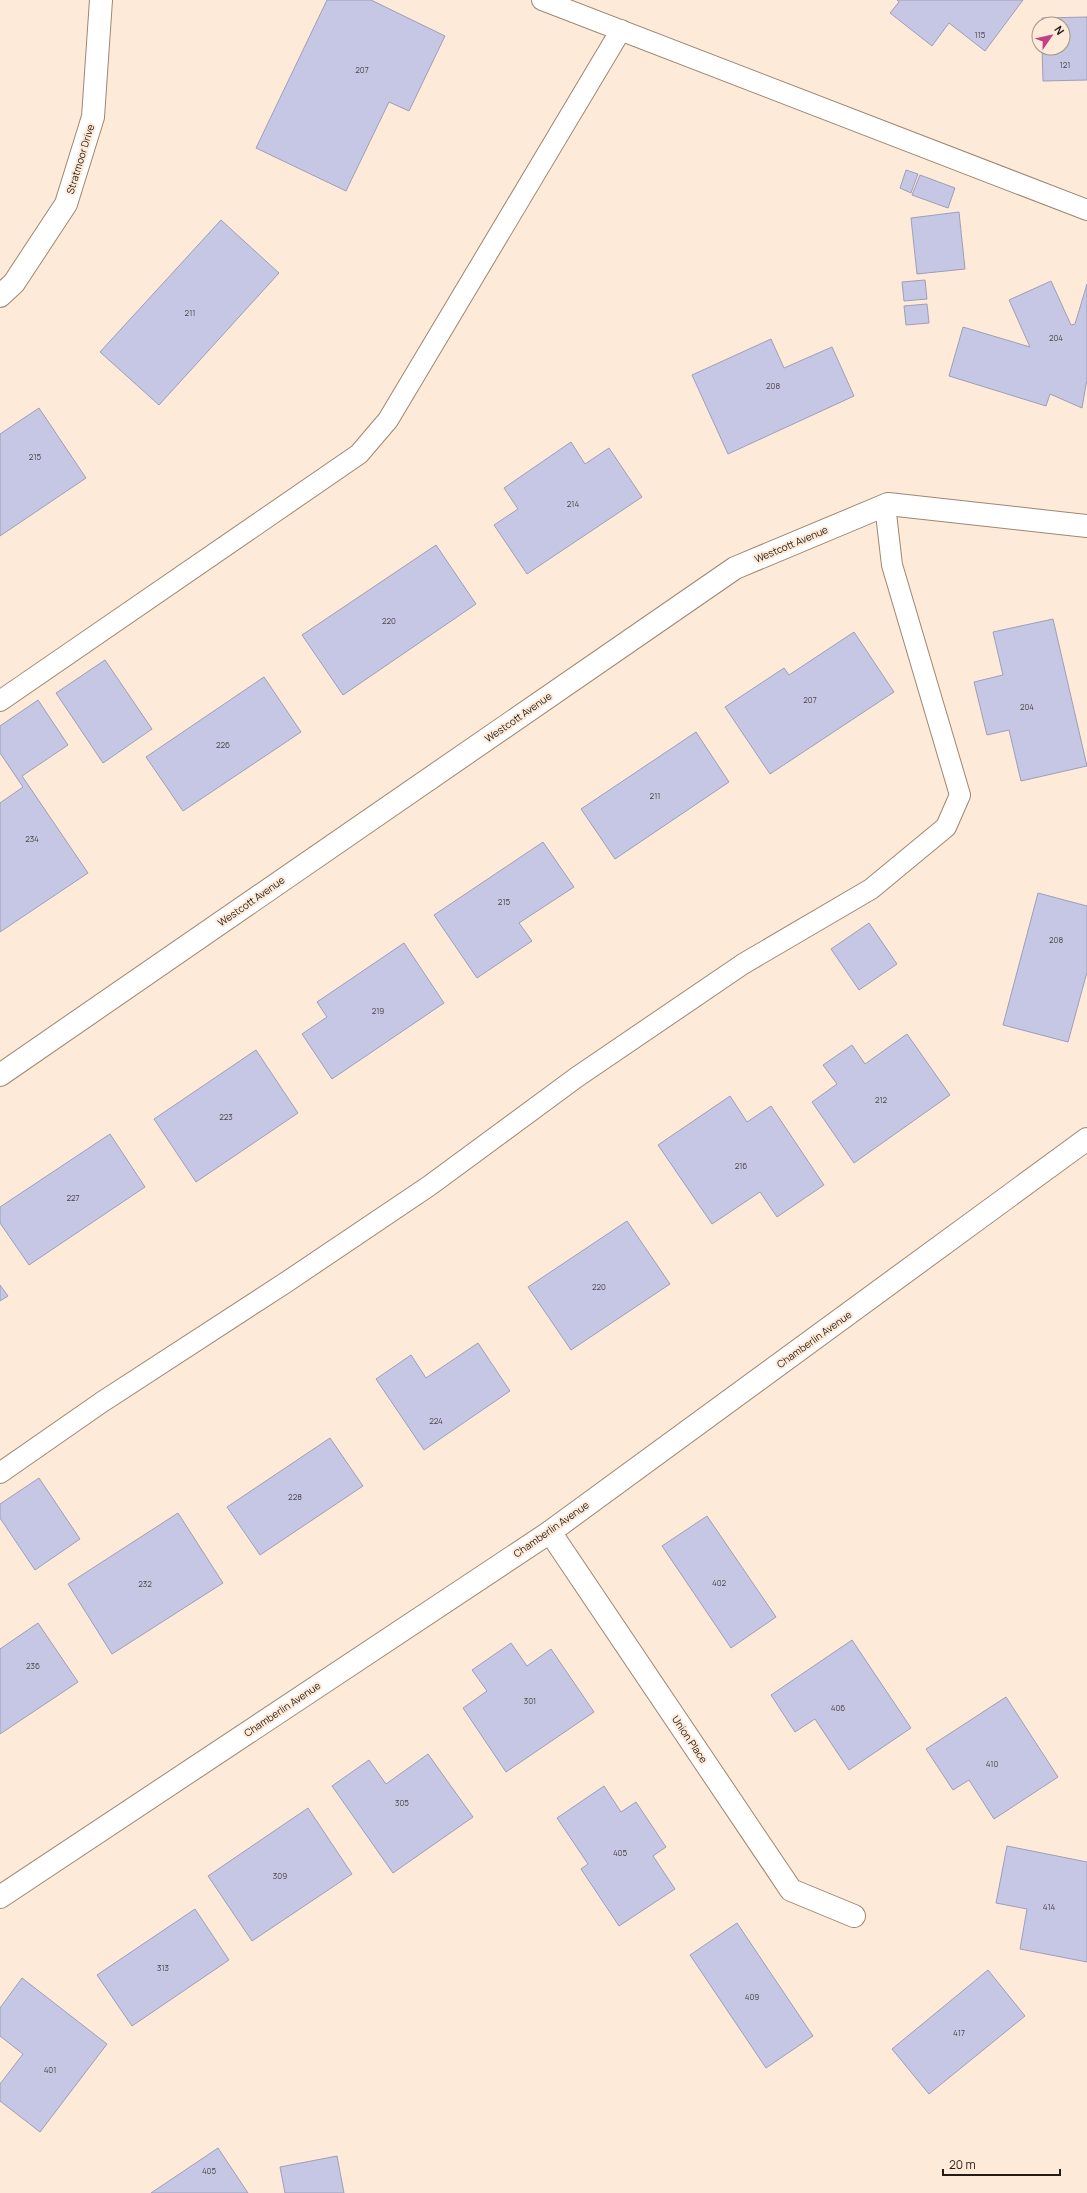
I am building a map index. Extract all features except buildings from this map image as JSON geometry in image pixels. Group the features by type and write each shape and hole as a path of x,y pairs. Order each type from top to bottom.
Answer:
{"street":[{"name":"Stratmoor Drive","path":"0,296 14,283 66,204 93,117 101,0"},
{"name":"Westcott Avenue","path":"0,1075 735,568 885,505 1087,526"},
{"name":"Chamberlin Avenue","path":"0,1897 550,1532 1087,1139"},
{"name":"Union Place","path":"550,1532 791,1890 854,1916"}],"lane":[{"path":"542,0 1087,210"},
{"path":"0,701 359,454 388,420 621,30"},
{"path":"0,1473 102,1402 285,1283 429,1186 577,1077 743,964 871,889 946,827 960,795 892,565 885,505"}]}
